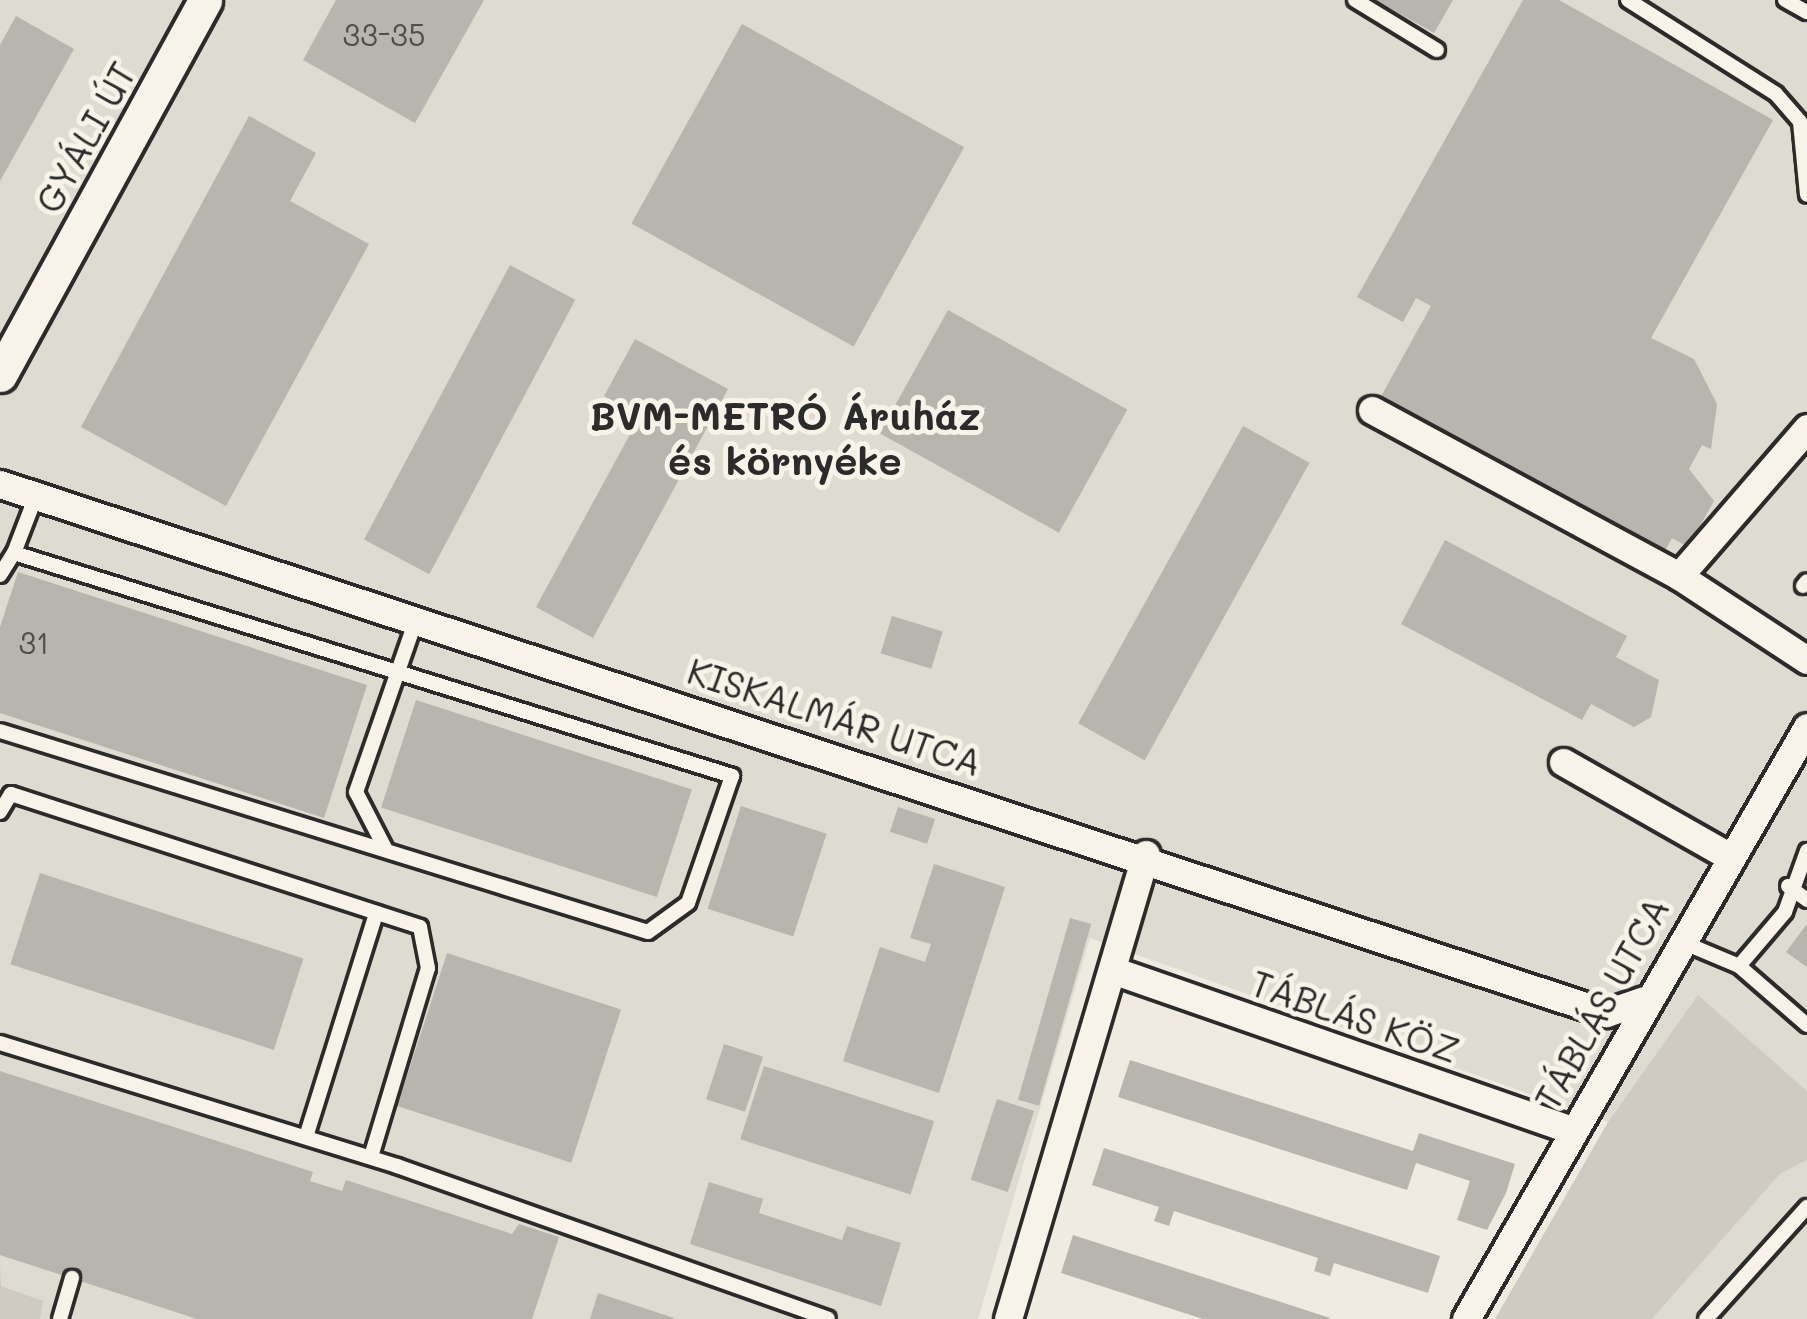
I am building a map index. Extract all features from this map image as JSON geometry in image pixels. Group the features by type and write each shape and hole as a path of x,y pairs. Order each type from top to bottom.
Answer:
{"street":[{"name":"GYÁLI ÚT","path":"0,375 205,0"},
{"path":"1372,410 1679,575 1807,661"},
{"path":"1679,575 1807,428"},
{"name":"KISKALMÁR UTCA","path":"0,484 1146,854 1606,1013 1643,1000"},
{"name":"TÁBLÁS UTCA","path":"1466,1319 1726,855 1807,728"},
{"path":"1563,762 1726,855"},
{"path":"1008,1319 1146,854"},
{"name":"TÁBLÁS KÖZ","path":"1114,971 1571,1130"}],"lane":[{"path":"1355,0 1437,50"},
{"path":"1628,0 1776,94 1800,122 1807,195"},
{"path":"1785,0 1807,12"},
{"path":"0,575 14,553 36,495"},
{"path":"0,731 648,932 688,903 731,776 14,553"},
{"path":"386,850 356,792 417,618"},
{"path":"0,812 11,794 420,927 428,968 371,1157"},
{"path":"1739,966 1785,912 1788,886 1807,851"},
{"path":"1788,886 1807,900"},
{"path":"306,1138 376,914"},
{"path":"1678,940 1739,966 1807,1024"},
{"path":"0,1043 371,1157 828,1319"},
{"path":"1706,1319 1807,1207"},
{"path":"60,1319 72,1279"}],"shaded area":[{"path":"0,0 1807,0 1807,1091 1698,996 1608,1122 1090,938 978,1319 0,1319"},
{"path":"1698,995 1807,1091 1807,1160 1780,1174 1652,1319 1495,1319 1608,1122"},
{"path":"1807,1160 1807,1319 1652,1319 1780,1174"},
{"path":"0,1263 1,1286 43,1301 40,1319 0,1319"}],"building":[{"path":"336,0 484,0 415,123 303,60"},
{"path":"1375,0 1453,0 1434,33"},
{"path":"1523,0 1559,0 1773,120 1651,338 1694,359 1717,404 1711,449 1702,445 1689,469 1714,501 1688,547 1672,538 1661,558 1379,400 1431,306 1416,298 1403,322 1357,297"},
{"path":"16,16 74,49 0,181 0,45"},
{"path":"742,24 964,147 854,347 631,223"},
{"path":"249,116 316,153 290,201 369,244 226,506 81,427"},
{"path":"510,265 575,300 429,574 364,540"},
{"path":"948,310 1127,409 1059,533 880,433"},
{"path":"635,339 728,389 593,638 536,607 640,416 604,396"},
{"path":"1243,426 1309,463 1145,760 1078,723"},
{"path":"1445,540 1627,636 1616,657 1659,680 1651,717 1634,727 1591,704 1582,720 1401,624"},
{"path":"18,572 367,685 324,818 0,713 0,627"},
{"path":"892,616 943,631 931,669 881,653"},
{"path":"416,700 692,790 657,897 381,807"},
{"path":"741,806 827,834 793,937 708,909"},
{"path":"898,807 935,819 927,844 890,832"},
{"path":"934,864 1005,887 939,1093 843,1061 880,947 925,962 931,944 910,938"},
{"path":"40,873 303,959 274,1050 10,964"},
{"path":"1070,918 1091,924 1039,1106 1018,1100"},
{"path":"1807,924 1807,967 1786,952"},
{"path":"447,953 621,1010 571,1163 397,1106"},
{"path":"724,1044 763,1057 745,1112 706,1099"},
{"path":"1130,1060 1413,1151 1419,1133 1515,1164 1506,1193 1487,1230 1457,1220 1470,1181 1416,1163 1407,1190 1118,1097"},
{"path":"764,1066 934,1121 910,1195 740,1139"},
{"path":"0,1071 313,1172 310,1181 342,1191 346,1180 512,1234 519,1224 559,1237 532,1319 197,1319 0,1255"},
{"path":"997,1099 1034,1111 1008,1192 971,1180"},
{"path":"1104,1148 1440,1256 1428,1293 1334,1263 1330,1276 1314,1271 1318,1258 1174,1211 1169,1226 1154,1221 1159,1207 1092,1185"},
{"path":"709,1182 763,1199 759,1213 842,1240 847,1226 901,1243 881,1306 690,1244"},
{"path":"1073,1235 1330,1319 1203,1319 1061,1273"},
{"path":"598,1293 674,1318 674,1319 590,1319"}],"district":[{"name":"BVM-METRÓ Áruház és környéke","path":"785,438"}]}
